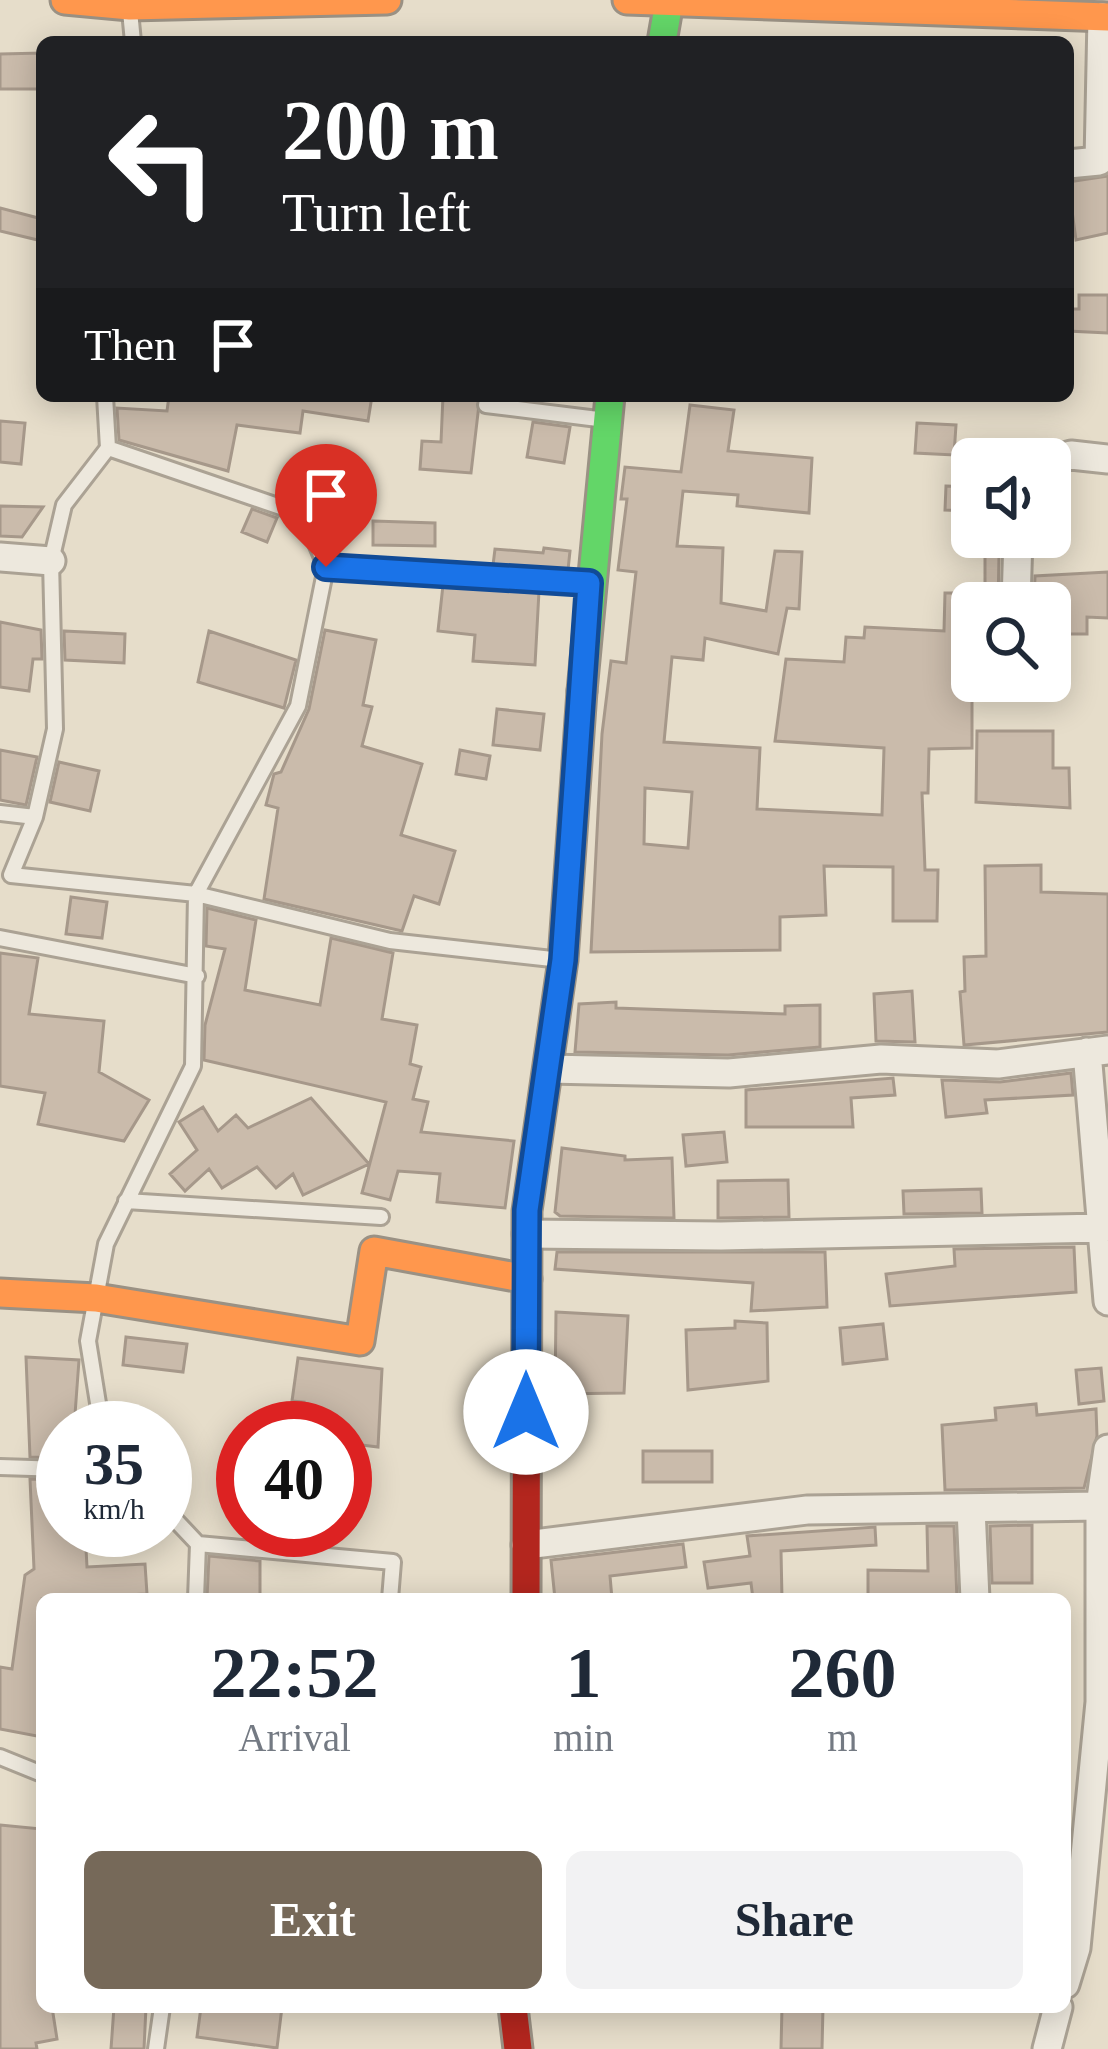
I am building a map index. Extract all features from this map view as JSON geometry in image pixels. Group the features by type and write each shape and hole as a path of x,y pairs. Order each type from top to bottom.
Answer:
{"street":[{"path":"79,1 130,6 387,0"},
{"path":"627,0 1105,16 1100,161 1074,163"},
{"path":"663,36 668,2"},
{"path":"526,1593 527,1234 563,960 589,583 609,408"},
{"path":"1071,454 1108,459"},
{"path":"0,557 51,562"},
{"path":"548,1069 729,1073 881,1059 998,1064 1098,1051 1089,1125 1108,1301"},
{"path":"527,1234 721,1236 1103,1228"},
{"path":"0,1293 97,1298 360,1341 374,1251 527,1279"},
{"path":"1071,1964 1076,1948 1076,1852 1099,1819 1100,1506 1108,1449"},
{"path":"526,1545 807,1510 1100,1506"},
{"path":"971,1508 975,1593"},
{"path":"514,2013 518,2049"},
{"path":"1047,2049 1056,2013"}],"lane":[{"path":"130,6 132,36"},
{"path":"105,402 108,448 64,505 51,562 56,729 35,818 11,875 196,895 390,941 563,960"},
{"path":"486,405 609,408"},
{"path":"98,1401 88,1341 106,1244 193,1066 196,895 298,706 326,567 304,515 108,448"},
{"path":"326,567 589,583"},
{"path":"0,813 35,818"},
{"path":"0,938 197,976"},
{"path":"126,1201 381,1217"},
{"path":"0,1467 36,1468"},
{"path":"192,1538 198,1544 393,1562 390,1593"},
{"path":"196,1593 198,1544"},
{"path":"0,1757 36,1772"},
{"path":"156,2049 161,2013"}],"building":[{"path":"36,53 36,89 0,89 0,54"},
{"path":"1108,176 1108,233 1076,240 1074,181"},
{"path":"0,208 36,217 36,240 0,231"},
{"path":"1079,295 1108,295 1108,333 1074,331 1074,309 1079,309"},
{"path":"168,402 371,402 368,421 303,411 300,433 237,425 228,471 119,440 117,408 167,411"},
{"path":"443,402 479,402 471,473 420,469 422,441 441,442"},
{"path":"690,405 734,410 728,451 812,458 809,513 737,506 738,495 683,491 677,546 723,548 721,603 766,611 775,551 802,552 799,609 787,608 778,654 705,638 703,660 672,657 664,742 760,748 757,809 882,815 884,748 775,741 786,659 844,662 846,637 864,638 865,627 944,631 945,593 951,593 951,702 972,702 972,748 929,749 928,793 922,793 925,870 938,870 937,921 893,921 893,867 824,866 826,915 780,917 780,950 591,952 602,734 611,661 626,663 636,572 618,570 627,499 621,499 625,467 681,472","holes":["645,788 692,792 688,848 644,844"]},
{"path":"0,421 25,423 21,464 0,462"},
{"path":"533,422 570,427 564,463 527,457"},
{"path":"917,423 956,425 951,455 915,453"},
{"path":"946,486 951,486 951,510 945,510"},
{"path":"0,506 43,507 22,537 0,536"},
{"path":"252,509 277,518 267,542 242,532"},
{"path":"373,521 435,523 435,546 373,545"},
{"path":"544,548 570,551 568,570 493,565 495,549 543,553"},
{"path":"985,558 999,558 998,582 985,582"},
{"path":"1108,572 1108,618 1087,617 1087,634 1071,634 1071,582 1035,582 1035,576"},
{"path":"443,585 539,591 535,665 473,661 475,635 438,631"},
{"path":"0,622 41,630 42,659 33,659 29,691 0,687"},
{"path":"325,630 376,640 363,705 372,707 362,746 422,764 401,835 455,851 439,904 414,896 402,931 264,899 278,808 266,805 274,774 281,772 309,709"},
{"path":"64,631 125,634 124,663 65,660"},
{"path":"209,631 296,660 284,708 198,682"},
{"path":"497,709 544,714 540,750 493,745"},
{"path":"977,731 1053,731 1053,768 1069,768 1070,808 976,802"},
{"path":"0,750 37,757 26,805 0,800"},
{"path":"460,750 490,756 486,779 456,774"},
{"path":"59,762 99,771 90,811 50,802"},
{"path":"1041,865 1041,892 1108,894 1108,1032 964,1045 960,992 965,991 964,957 986,956 985,866"},
{"path":"71,897 107,902 102,938 66,934"},
{"path":"207,908 256,920 245,990 320,1005 331,938 393,953 382,1019 417,1025 410,1064 421,1067 413,1099 428,1102 421,1132 514,1141 505,1208 437,1202 440,1174 398,1171 390,1200 362,1193 386,1102 204,1060 205,1025 225,949 206,946"},
{"path":"0,953 38,958 29,1014 104,1021 99,1072 149,1100 124,1141 38,1124 45,1093 0,1086"},
{"path":"912,991 915,1042 876,1041 874,994"},
{"path":"616,1002 616,1008 785,1014 785,1006 820,1005 820,1047 728,1055 575,1052 579,1004"},
{"path":"1071,1073 1073,1095 985,1100 987,1113 946,1117 942,1080 1000,1082"},
{"path":"893,1078 895,1095 851,1098 853,1127 746,1127 746,1090"},
{"path":"311,1098 369,1164 303,1195 293,1174 276,1188 257,1167 222,1188 209,1169 185,1191 170,1174 197,1150 179,1122 203,1107 218,1131 236,1115 248,1128"},
{"path":"724,1132 727,1162 686,1166 683,1135"},
{"path":"562,1148 625,1156 625,1160 672,1158 674,1218 560,1216 555,1212"},
{"path":"788,1180 789,1217 718,1218 718,1181"},
{"path":"981,1189 982,1213 904,1214 903,1191"},
{"path":"1074,1247 1076,1292 890,1306 886,1274 955,1266 954,1249"},
{"path":"557,1252 825,1252 827,1307 751,1311 753,1283 555,1269"},
{"path":"556,1312 628,1316 624,1393 555,1394"},
{"path":"735,1321 767,1323 768,1381 688,1390 686,1330 735,1328"},
{"path":"883,1324 887,1359 843,1364 840,1328"},
{"path":"126,1337 187,1344 183,1372 123,1365"},
{"path":"26,1357 79,1360 76,1401 36,1401 36,1457 30,1457"},
{"path":"298,1358 382,1369 378,1447 372,1446 372,1401 292,1401"},
{"path":"1101,1368 1104,1401 1079,1404 1076,1370"},
{"path":"1036,1404 1037,1415 1096,1409 1097,1436 1084,1488 945,1490 942,1425 996,1420 995,1408"},
{"path":"643,1451 712,1451 712,1482 643,1482"},
{"path":"30,1479 36,1479 36,1557 86,1557 87,1567 145,1564 147,1593 36,1593 36,1736 0,1729 0,1667 12,1669 25,1575 34,1569"},
{"path":"1032,1525 1032,1583 992,1583 990,1526"},
{"path":"927,1526 954,1526 957,1593 868,1593 868,1570 928,1571"},
{"path":"875,1527 876,1545 781,1551 782,1593 752,1593 751,1583 708,1588 704,1562 750,1556 747,1536"},
{"path":"683,1544 686,1567 610,1576 611,1593 554,1593 551,1560"},
{"path":"209,1556 260,1561 260,1593 207,1593"},
{"path":"0,1825 36,1828 36,2013 53,2013 57,2039 36,2043 37,2049 0,2049"},
{"path":"114,2013 146,2013 144,2049 111,2049"},
{"path":"200,2013 281,2013 277,2048 197,2037"},
{"path":"782,2013 823,2013 822,2049 781,2049"}],"traffic: fast":[{"path":"663,36 669,2"},
{"path":"582,691 609,402"}],"traffic: slow":[{"path":"65,0 130,6 387,0"},
{"path":"627,0 1108,17"},
{"path":"0,1293 96,1298 360,1341 374,1251 527,1279"}],"traffic: jam":[{"path":"526,1593 527,1211 563,960 582,691"},
{"path":"514,2013 518,2049"}],"route":[{"path":"326,567 589,583 563,960 527,1210 526,1412"}]}
